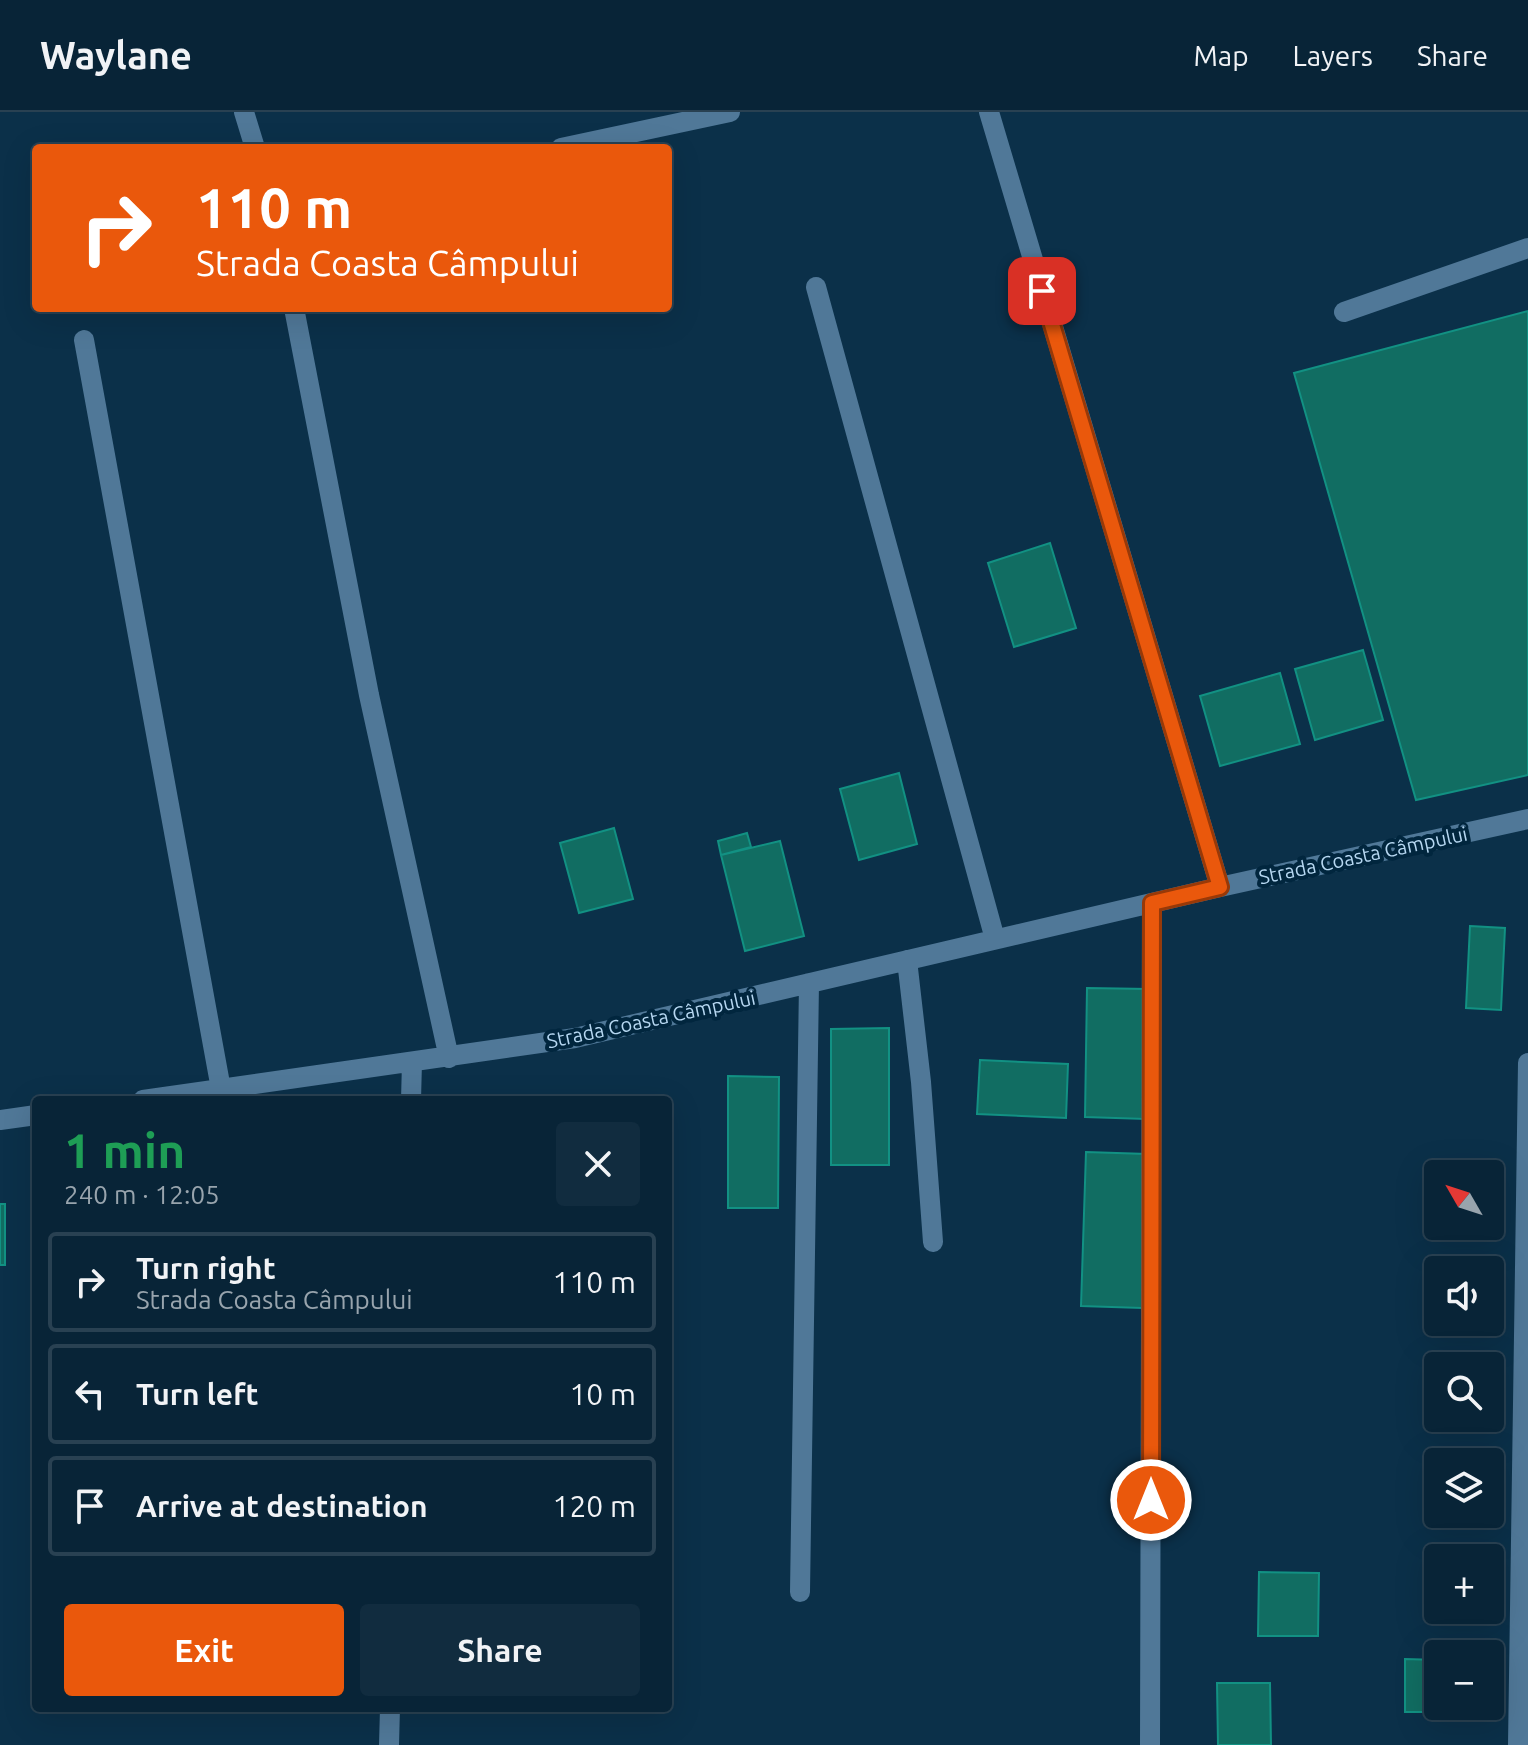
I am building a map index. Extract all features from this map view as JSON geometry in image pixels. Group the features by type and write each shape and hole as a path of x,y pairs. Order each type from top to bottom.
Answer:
{"street":[{"path":"244,112 254,144"},
{"path":"580,144 730,112"},
{"path":"989,112 1220,887"},
{"path":"1344,312 1528,248"},
{"path":"816,287 995,939"},
{"path":"295,312 369,695 449,1058"},
{"path":"84,340 221,1089"},
{"name":"Strada Coasta Câmpului","path":"171,1096 575,1038 1220,887 1528,819"},
{"path":"1150,1745 1152,903"},
{"path":"907,960 921,1082 933,1242"},
{"path":"800,1592 809,983"},
{"path":"411,1096 412,1062"},
{"path":"1518,1745 1528,1063"},
{"path":"0,1120 32,1116"},
{"path":"389,1745 390,1712"}],"building":[{"path":"1528,311 1528,775 1416,800 1294,373"},
{"path":"1050,543 1076,628 1014,647 988,563"},
{"path":"1363,650 1383,720 1315,740 1295,669"},
{"path":"1280,673 1300,744 1220,766 1200,696"},
{"path":"899,773 917,844 859,860 840,789"},
{"path":"614,828 633,899 579,913 560,843"},
{"path":"747,833 751,847 721,855 718,841"},
{"path":"780,841 804,936 745,951 721,855"},
{"path":"1470,926 1505,928 1501,1010 1466,1008"},
{"path":"1087,988 1149,989 1146,1119 1085,1117"},
{"path":"889,1028 889,1165 831,1165 831,1029"},
{"path":"980,1060 1068,1064 1066,1118 977,1114"},
{"path":"728,1076 779,1077 778,1208 728,1208"},
{"path":"1086,1152 1147,1154 1142,1308 1081,1306"},
{"path":"0,1204 5,1204 5,1265 0,1265"},
{"path":"1259,1572 1319,1573 1318,1636 1258,1636"},
{"path":"1405,1659 1424,1660 1424,1712 1405,1712"},
{"path":"1217,1683 1270,1683 1271,1745 1218,1745"}],"route":[{"path":"1042,291 1220,887 1152,903 1151,1500"}]}
